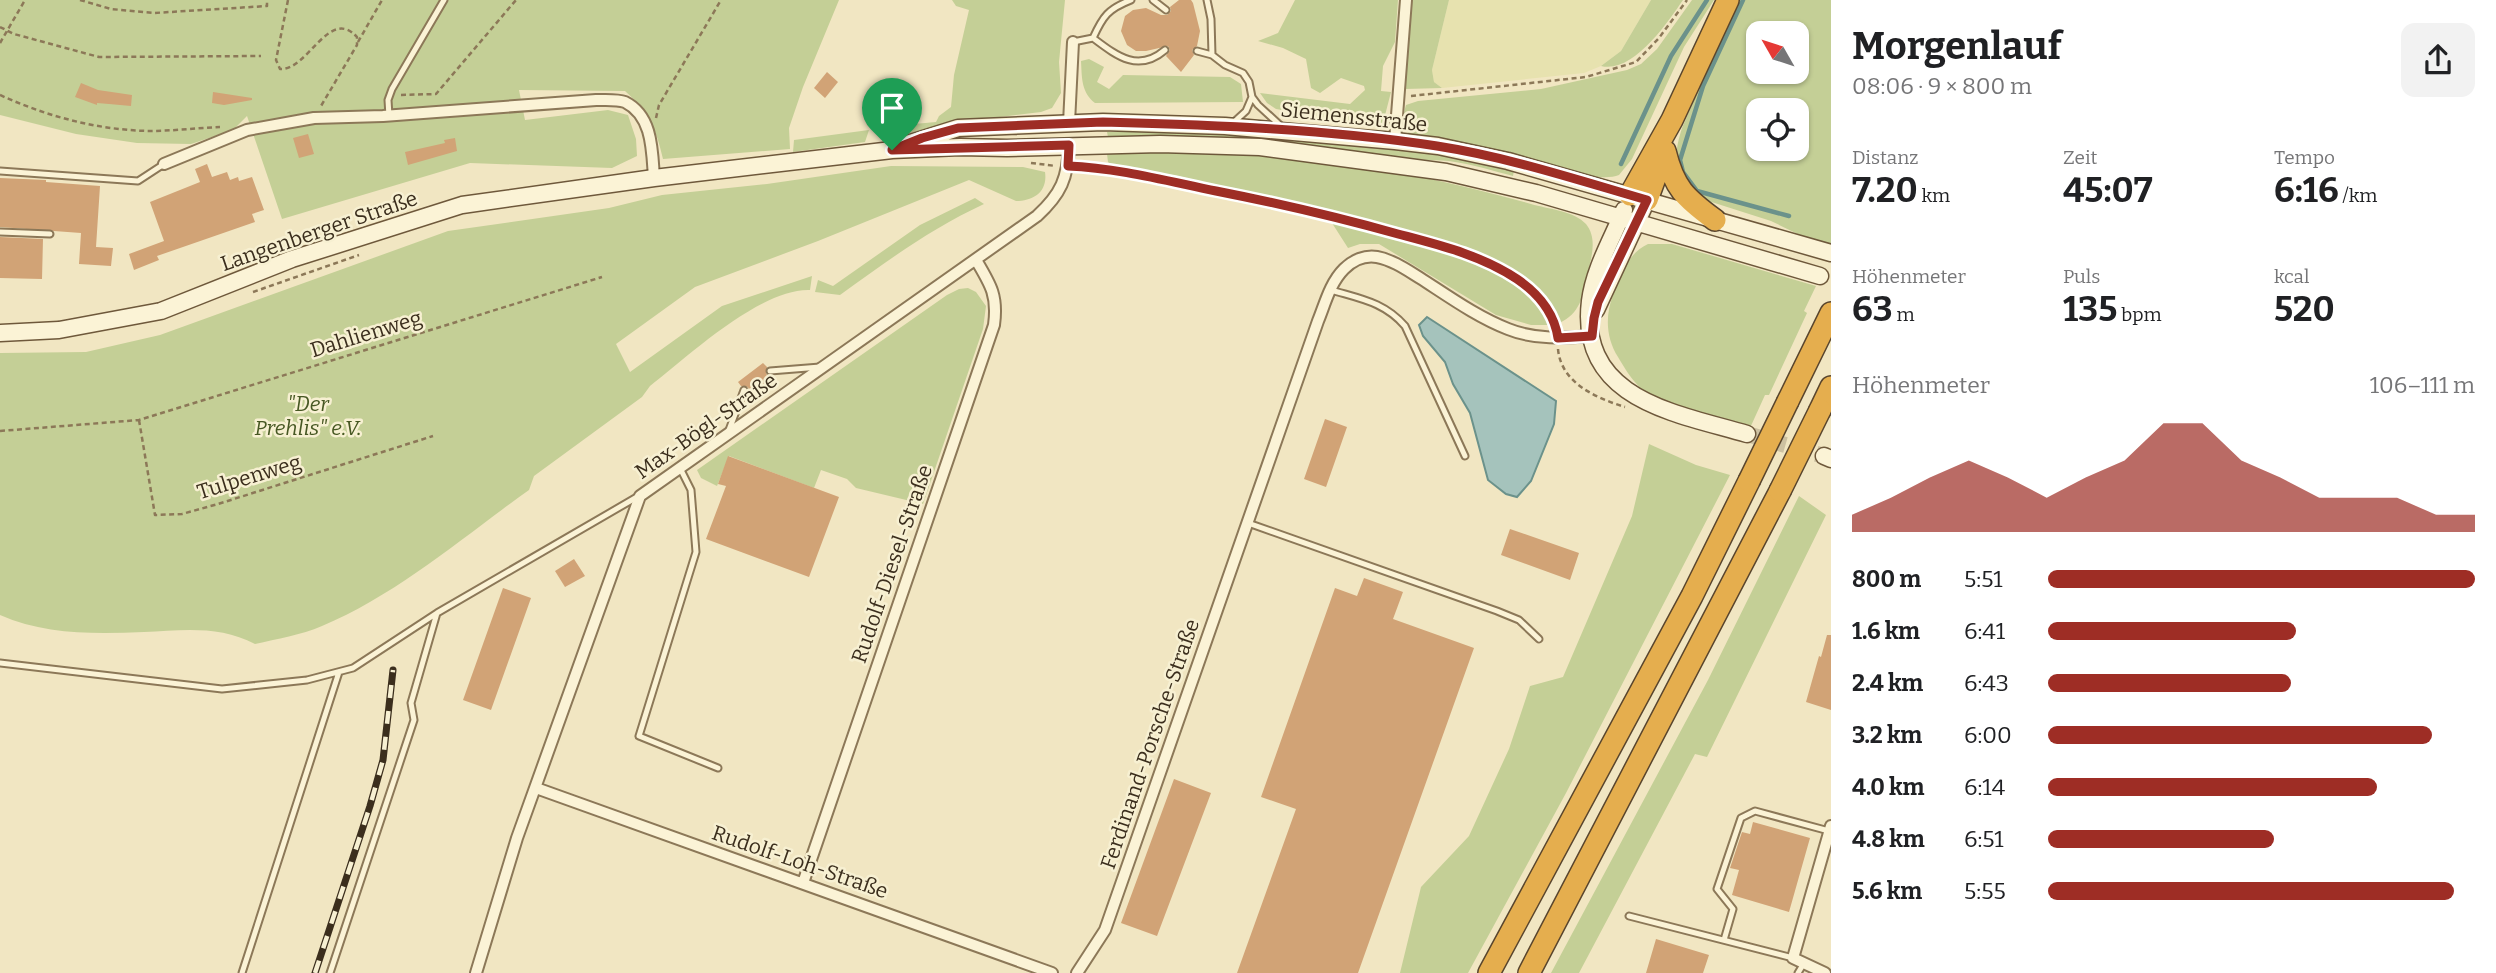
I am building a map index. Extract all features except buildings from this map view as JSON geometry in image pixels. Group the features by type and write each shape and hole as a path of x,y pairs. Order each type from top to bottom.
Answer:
{"highway":[{"path":"1639,198 1728,0"},
{"path":"1639,198 1665,151 1672,120"},
{"path":"1665,151 1678,188 1715,220"},
{"path":"1489,973 1692,596 1829,316"},
{"path":"1529,973 1719,613 1831,387"}],"main road":[{"name":"Siemensstraße","path":"1069,123 1225,126 1438,146 1508,162 1831,253"},
{"path":"1069,123 1069,145"},
{"name":"Langenberger Straße","path":"892,150 958,128 1069,123"},
{"name":"Siemensstraße","path":"1069,145 1260,147 1370,161 1491,181 1820,276"},
{"name":"Langenberger Straße","path":"0,333 59,330 161,311 292,259 461,205 654,178 892,150 1069,145"},
{"path":"1639,198 1620,218 1594,285 1590,318 1596,352 1612,379 1647,404 1747,435"},
{"path":"1592,336 1598,302 1637,223 1639,198"}],"street":[{"path":"1395,141 1406,0"},
{"path":"1069,123 1073,42"},
{"path":"164,164 247,130 314,118 389,116 596,100 623,101 642,116 650,139 654,178"},
{"name":"Max-Bögl-Straße","path":"476,973 517,838 640,496 1037,216 1052,202 1064,180 1069,145"},
{"name":"Ferdinand-Porsche-Straße","path":"1077,973 1105,930 1330,290 1337,278 1353,261 1375,257 1399,266 1498,325 1533,336 1592,336"},
{"name":"Rudolf-Diesel-Straße","path":"803,883 994,325 997,305 993,289 976,260"},
{"name":"Rudolf-Loh-Straße","path":"536,788 1052,973"},
{"path":"1825,973 1801,968 1793,958 1830,829"}],"lane":[{"path":"389,116 390,95 444,0"},
{"path":"1093,38 1100,23 1112,8 1131,0"},
{"path":"1153,0 1166,10"},
{"path":"1207,0 1211,19 1212,55"},
{"path":"1073,42 1093,38 1119,57 1132,61 1145,62 1165,50"},
{"path":"1197,51 1212,55 1225,65 1243,73 1250,82 1252,97 1263,112 1286,130"},
{"path":"1225,126 1246,111 1252,97"},
{"path":"0,171 138,181 164,164"},
{"path":"0,232 50,234"},
{"path":"1330,290 1381,305 1394,313 1405,326 1465,456"},
{"path":"770,371 823,367"},
{"path":"728,433 744,390"},
{"path":"680,468 691,490 696,552 639,736 718,768"},
{"path":"0,663 222,689 307,680 340,672 353,668 437,613 640,496"},
{"path":"1248,523 1497,611 1519,620 1539,639"},
{"path":"330,973 414,720 411,703 437,613"},
{"path":"242,973 340,672"},
{"path":"1724,940 1733,909 1717,889 1741,818 1755,811 1830,829"},
{"path":"1629,916 1793,958"}],"path":[{"path":"0,43 25,0"},
{"path":"80,0 111,9 154,13 267,5 267,0"},
{"path":"288,0 276,60 280,69 287,70 295,66 328,33 340,29 351,30 357,37 357,45"},
{"path":"314,118 382,0"},
{"path":"390,95 436,94 516,0"},
{"path":"650,139 659,105 721,0"},
{"path":"1398,97 1586,77 1636,62 1659,38 1687,0"},
{"path":"0,27 99,57 261,56"},
{"path":"0,95 50,115 90,125 147,131 233,127 247,130"},
{"path":"1027,162 1043,166 1104,167 1331,215 1481,259 1517,279 1537,295 1549,310 1558,338"},
{"path":"244,295 369,251"},
{"name":"Dahlienweg","path":"0,432 139,419 602,277"},
{"name":"Tulpenweg","path":"139,419 154,514 182,514 218,504 433,436"}],"shaded area":[{"path":"1449,0 1651,0 1621,51 1601,66 1584,73 1442,88 1434,82 1432,70"}],"green space":[{"path":"0,0 839,0 789,128 790,149 663,159 650,121 625,91 519,90 525,120 608,110 628,115 636,139 637,156 612,168 470,163 282,219 247,116 233,130 191,144 137,143 76,134 0,115"},
{"path":"952,0 1065,0 1059,62 1061,93 1052,108 1041,112 943,124 889,139 881,127 936,122 939,116 951,107 954,75 969,10 956,6"},
{"path":"1295,0 1398,0 1395,42 1383,66 1381,91 1391,92 1382,127 1355,125 1276,109 1267,103 1260,93 1350,104 1365,90 1364,86 1341,78 1320,93 1311,88 1306,59 1283,48 1258,41 1278,33"},
{"path":"1412,0 1449,0 1432,70 1434,82 1442,88 1405,89"},
{"path":"1651,0 1683,0 1659,33 1637,54 1613,66 1601,66 1621,51"},
{"path":"1692,0 1714,0 1684,47 1632,159 1619,175 1608,177 1578,174 1500,151 1410,134 1405,128 1406,105 1418,101 1541,89 1627,70 1641,64 1657,49"},
{"path":"1737,0 1831,0 1831,245 1806,238 1771,221 1699,198 1678,166 1678,141"},
{"path":"1089,59 1104,67 1097,82 1109,89 1123,75 1230,77 1241,84 1243,102 1095,103 1087,94 1082,79 1081,61"},
{"path":"869,130 865,142 793,152 794,140"},
{"path":"1107,132 1209,133 1312,139 1413,151 1514,170 1513,176 1455,162 1408,159 1292,144 1219,138 1108,137"},
{"path":"1163,152 1284,158 1359,166 1446,182 1568,213 1586,224 1592,236 1592,256 1582,297 1572,315 1559,323 1531,285 1507,268 1464,248 1178,176 1111,165 1107,154"},
{"name":"\"Der Prehlis\" e.V.","path":"891,166 1023,167 1045,172 1045,179 1038,194 1016,201 969,180 695,287 616,344 630,372 722,306 812,276 810,290 791,292 770,300 704,342 650,386 642,397 534,476 529,490 429,564 350,613 306,632 255,644 228,634 201,630 107,633 52,630 0,615 0,353 86,352 160,335 448,231 609,208 662,195 767,184"},
{"path":"975,198 984,204 928,234 840,295 815,292 818,280 833,286 920,225"},
{"path":"1332,223 1424,244 1487,267 1515,282 1537,301 1553,325 1531,325 1496,315 1379,244 1360,244 1348,248"},
{"path":"1648,244 1672,244 1816,286 1804,311 1807,313 1769,395 1765,395 1750,428 1695,414 1655,398 1636,384 1614,350 1609,335 1610,303 1626,266 1635,253"},
{"path":"968,288 976,292 986,306 983,329 923,504 856,488 847,479 821,470 814,488 729,456 717,486 701,478 697,470 947,295"},
{"path":"1649,444 1696,465 1730,475 1566,793 1468,973 1400,973 1421,887 1469,836 1509,749 1530,686 1563,677 1632,516"},
{"path":"1799,496 1826,515 1707,757 1695,754 1579,973 1551,973 1708,680"}],"water":[{"path":"1427,317 1556,401 1554,424 1531,481 1517,497 1506,494 1488,480 1470,413 1453,384 1445,362 1423,336 1419,325"}],"waterway":[{"path":"1621,164 1671,56 1707,0"},
{"path":"1743,0 1703,86 1680,160 1683,172 1697,191 1789,216"}],"tunnel":[{"path":"1747,434 1824,456"}],"railway":[{"path":"315,973 383,760 393,670"}],"route":[{"path":"1103,122 1286,130 1438,146 1539,169 1647,200 1598,302 1592,336 1558,338 1549,310 1537,295 1517,279 1481,259 1431,243 1273,202 1104,167 1068,166 1069,145 892,150 958,128 1103,122"}]}
